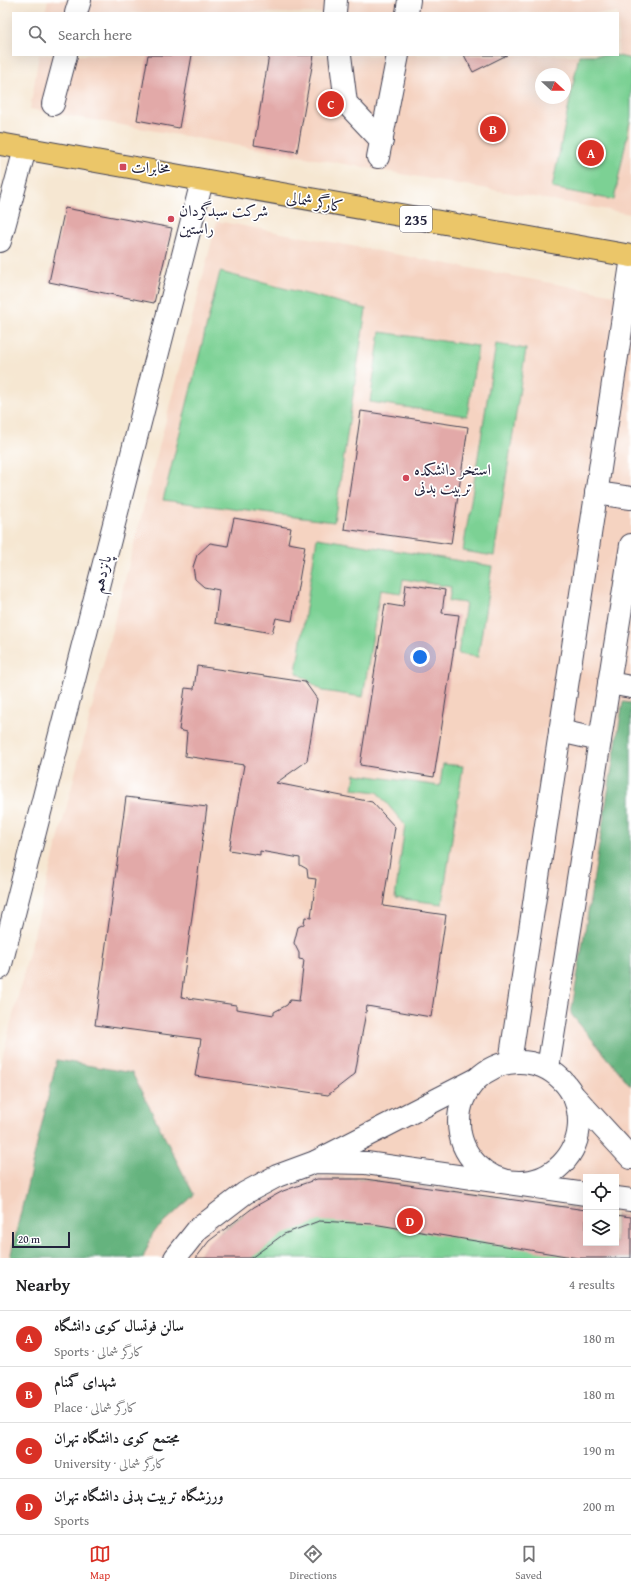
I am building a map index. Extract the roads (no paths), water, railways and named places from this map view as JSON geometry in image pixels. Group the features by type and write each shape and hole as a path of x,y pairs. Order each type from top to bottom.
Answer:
{"main road":[{"name":"کارگر شمالی","path":"0,144 631,256"}],"street":[{"path":"76,12 80,0"},
{"path":"335,12 336,0"},
{"path":"407,12 409,0"},
{"path":"53,104 66,56"},
{"path":"340,56 346,103 380,149 398,56"},
{"path":"0,241 25,149"},
{"name":"پانزدهم","path":"0,968 202,181"},
{"path":"510,1062 631,264"},
{"path":"596,493 631,498"},
{"path":"548,1068 631,545"},
{"path":"609,683 631,687"},
{"path":"560,731 600,740"},
{"path":"175,1258 198,1229 245,1193 277,1176 315,1162 476,1079 492,1068 510,1062 530,1062 548,1068 563,1080 575,1097 631,1158"},
{"path":"476,1079 465,1095 459,1113 459,1132 465,1151 477,1166 494,1178 514,1183 535,1181 554,1172 569,1157 578,1138 580,1117 575,1097"},
{"path":"315,1162 366,1163 583,1194"},
{"path":"619,1198 631,1200"}],"place":[{"name":"مجتمع کوی دانشگاه تهران","path":"331,104"},
{"name":"شهدای گمنام","path":"493,129"},
{"name":"سالن فوتسال کوی دانشگاه","path":"591,153"},
{"name":"مخابرات","path":"123,167"},
{"name":"شرکت سبدگردان راستین","path":"171,219"},
{"name":"استخر دانشکده تربیت بدنی","path":"406,478"},
{"name":"ورزشگاه تربیت بدنی دانشگاه تهران","path":"410,1221"}]}
